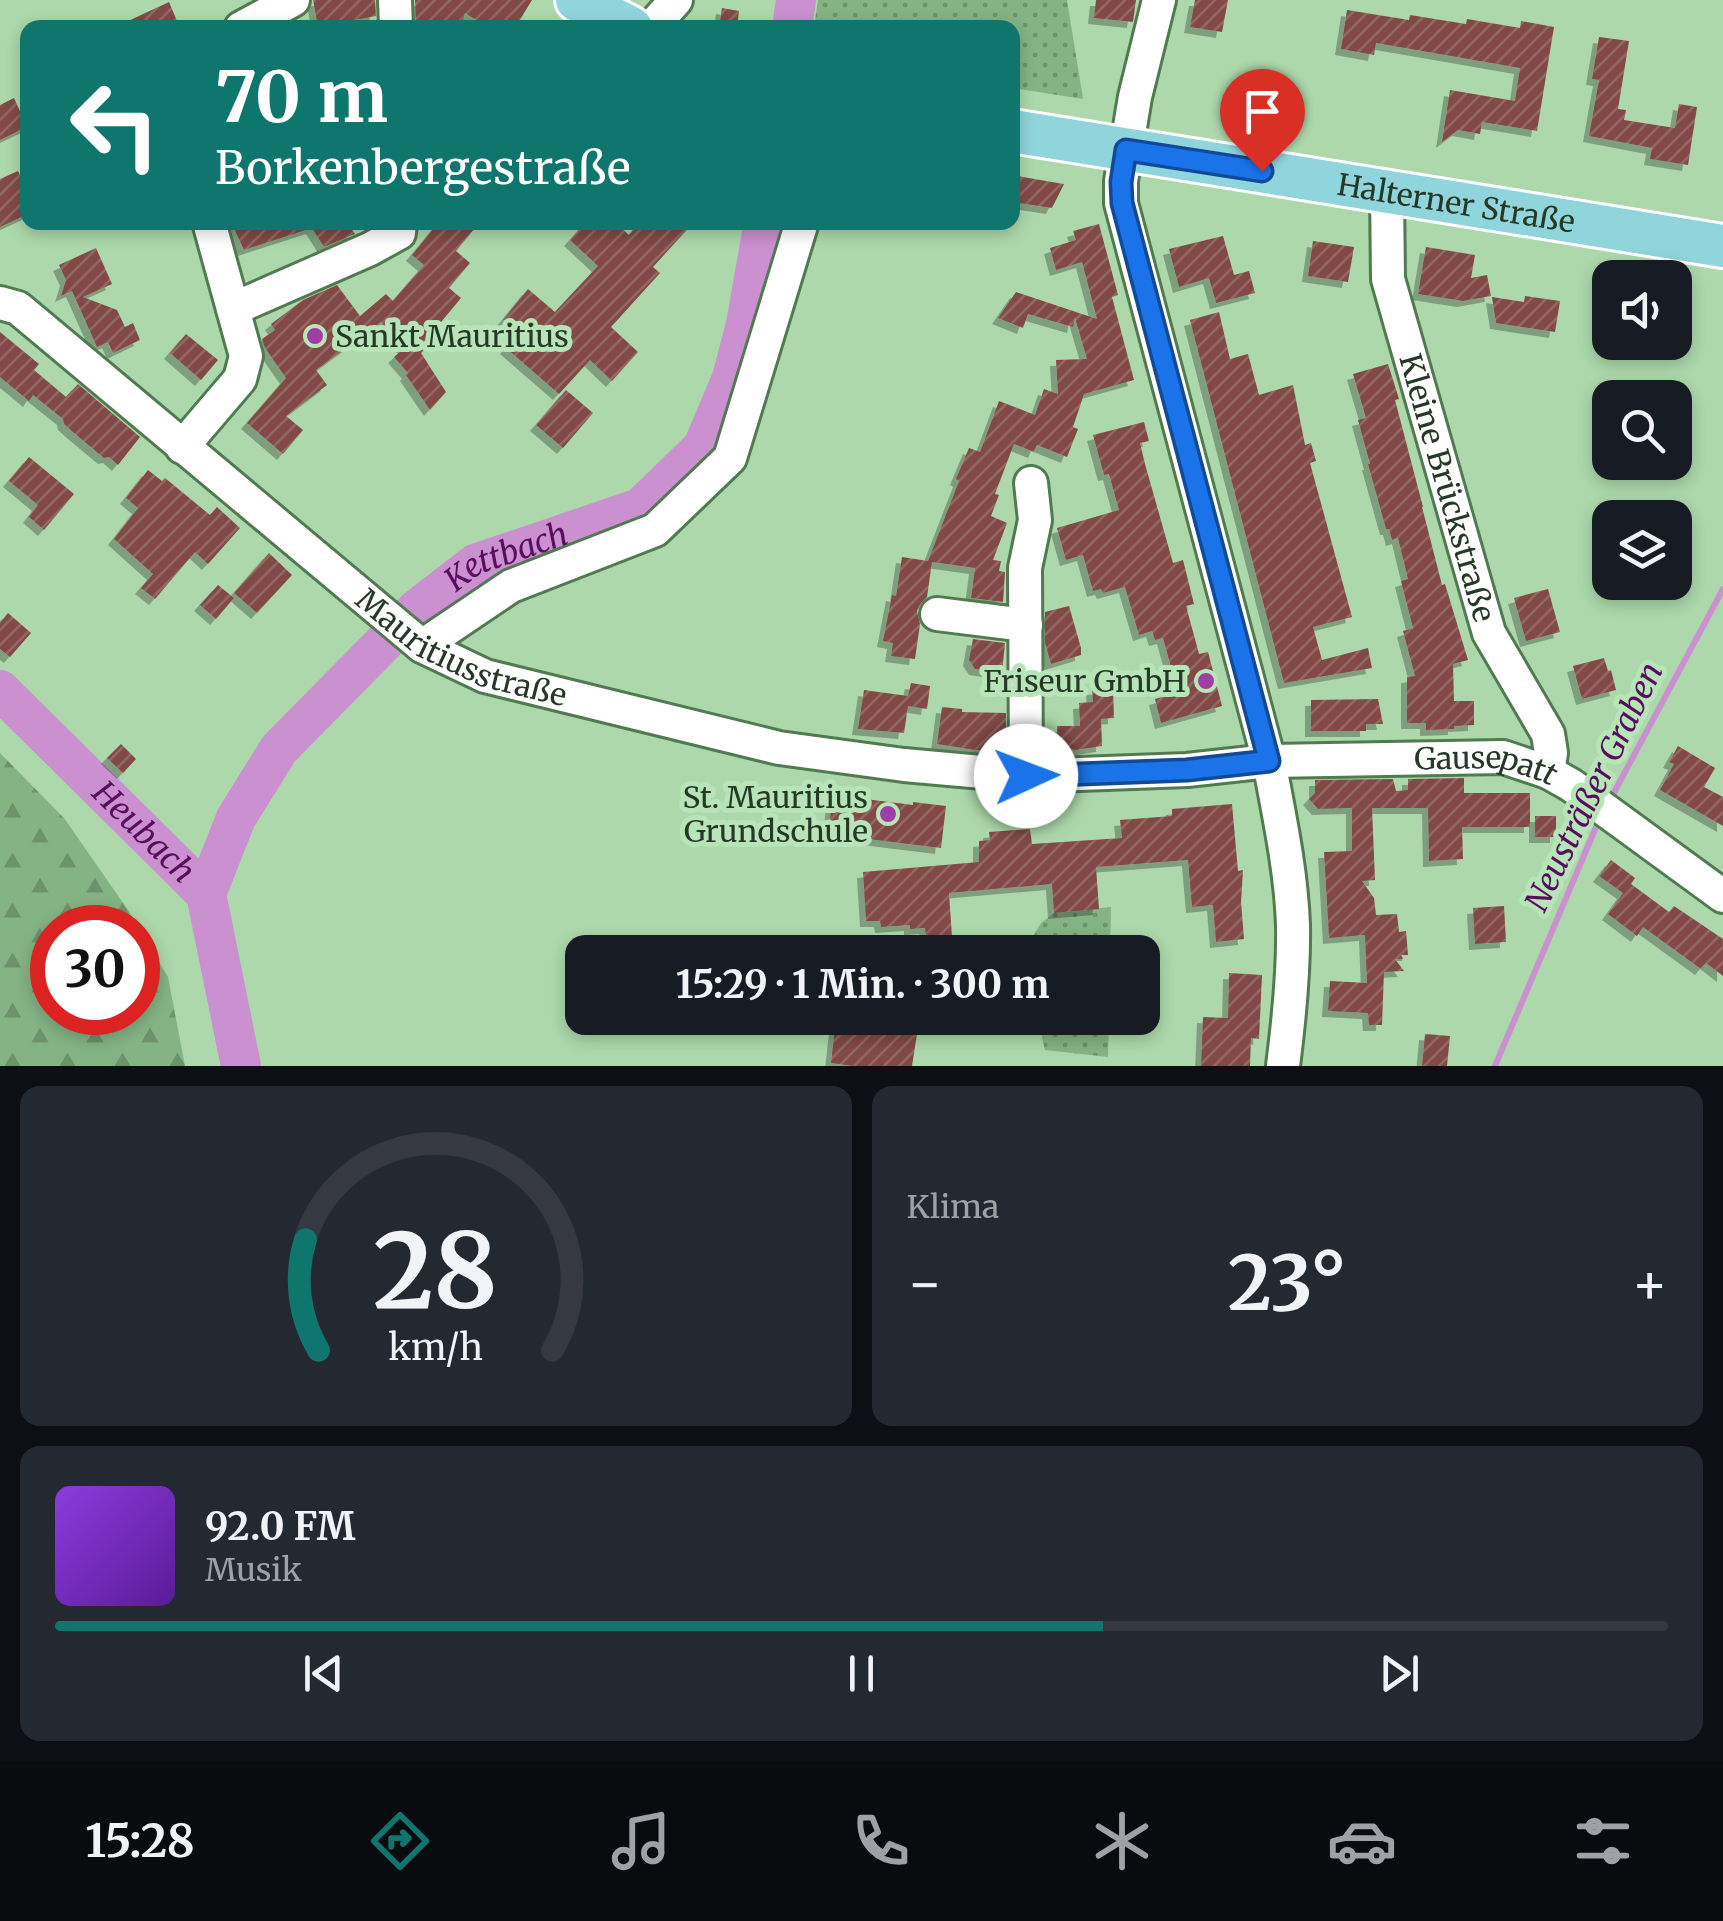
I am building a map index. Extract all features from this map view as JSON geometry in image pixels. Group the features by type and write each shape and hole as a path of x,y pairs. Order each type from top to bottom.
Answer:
{"main road":[{"path":"576,0 616,20"},
{"name":"Halterner Straße","path":"1020,133 1723,246"}],"street":[{"path":"256,20 292,0"},
{"path":"659,20 676,0"},
{"path":"1159,0 1135,96 1121,182 1122,203 1269,761 1293,924 1284,1066"},
{"name":"Kleine Brückstraße","path":"1386,191 1388,280 1489,633 1548,734 1548,772"},
{"path":"182,447 240,379 246,356 212,230"},
{"path":"233,309 365,236 399,230"},
{"path":"416,641 511,586 655,530 730,458 800,230"},
{"name":"Mauritiusstraße","path":"0,302 18,308 416,641 485,676 779,748 904,765 1026,776 1187,770 1269,761"},
{"path":"1026,776 1026,568 1035,520 1030,484"},
{"path":"937,614 1026,625"},
{"name":"Gausepatt","path":"1269,761 1503,757 1548,772 1723,896"}],"green space":[{"path":"818,0 1067,0 1083,99 1020,89 1020,20 815,20"},
{"path":"0,753 64,818 125,905 30,905 30,1035 160,1035 160,964 168,977 185,1066 0,1066"},
{"path":"1111,907 1110,935 1034,935 1054,913"},
{"path":"1041,1035 1109,1035 1108,1057 1045,1050"}],"building":[{"path":"313,0 375,0 376,16 317,20"},
{"path":"415,0 532,0 520,20 476,20 465,13 463,20 416,20"},
{"path":"1096,0 1136,0 1133,22 1094,18"},
{"path":"1195,0 1228,0 1222,32 1190,27"},
{"path":"169,2 177,20 130,20"},
{"path":"722,8 739,11 738,20 720,20"},
{"path":"1347,10 1409,20 1410,15 1466,24 1467,19 1520,28 1521,21 1554,27 1537,131 1482,122 1480,134 1458,130 1442,142 1450,90 1515,101 1520,68 1376,43 1374,55 1341,49"},
{"path":"1599,37 1629,41 1618,109 1626,110 1624,120 1675,128 1679,104 1697,107 1688,165 1650,159 1652,148 1589,136 1599,80 1592,79"},
{"path":"14,98 20,111 20,130 0,140 0,105"},
{"path":"18,171 20,175 20,218 0,227 0,179"},
{"path":"1020,176 1064,184 1052,208 1020,203"},
{"path":"1099,224 1118,295 1112,297 1134,380 1084,394 1073,427 1078,429 1067,457 1037,445 1034,452 1014,444 991,516 1007,523 993,560 1001,561 999,571 1005,572 1003,602 971,598 975,568 932,562 927,597 917,611 920,624 915,659 891,656 893,643 883,641 902,557 928,561 969,448 980,452 999,401 1035,415 1044,389 1058,394 1056,360 1087,359 1075,318 1073,327 1028,314 1023,328 998,318 1016,292 1097,319 1082,262 1056,270 1050,248 1076,240 1073,231"},
{"path":"235,230 306,230 244,250"},
{"path":"313,230 352,230 355,234 324,247"},
{"path":"432,230 473,230 456,251 470,263 449,288 461,298 427,339 430,343 421,353 446,392 430,410 394,357 404,348 381,322 316,370 327,385 286,416 303,430 283,454 247,423 286,378 262,339 275,330 271,324 303,300 337,285 360,316 386,294 393,301 424,265 412,255"},
{"path":"579,230 624,230 629,235 633,230 687,230 653,267 660,273 611,327 638,352 612,381 590,360 559,394 506,348 519,333 503,320 528,289 555,312 598,266 570,240"},
{"path":"1223,236 1234,275 1249,271 1255,293 1216,303 1209,278 1179,287 1169,249"},
{"path":"1313,241 1354,247 1348,282 1308,276"},
{"path":"1426,247 1475,255 1471,278 1487,275 1491,296 1463,301 1418,294"},
{"path":"96,248 112,284 83,297 117,310 125,327 133,323 140,340 113,353 108,342 97,347 72,291 61,296 66,280 59,265"},
{"path":"1525,296 1560,301 1555,332 1496,323 1492,297 1524,302"},
{"path":"1219,312 1230,359 1248,354 1259,395 1293,385 1305,445 1311,443 1316,461 1310,463 1352,617 1313,627 1322,660 1368,648 1372,668 1284,683 1190,320"},
{"path":"0,332 39,364 34,370 66,397 78,384 140,437 118,465 109,457 104,458 33,395 29,401 0,377"},
{"path":"186,334 218,360 201,380 170,353"},
{"path":"1388,364 1442,585 1445,584 1468,660 1453,664 1454,701 1474,701 1474,725 1426,730 1426,723 1407,723 1407,677 1415,676 1403,631 1413,628 1401,581 1408,579 1398,538 1392,540 1386,529 1368,464 1358,420 1366,418 1353,374"},
{"path":"566,390 593,413 563,448 536,425"},
{"path":"1144,422 1149,441 1140,443 1145,464 1173,563 1183,560 1194,604 1186,606 1199,654 1208,652 1222,706 1161,723 1155,699 1178,693 1163,638 1155,640 1152,631 1139,635 1125,587 1103,593 1101,589 1093,591 1083,555 1066,560 1057,528 1119,510 1093,435"},
{"path":"29,457 74,494 44,530 29,517 38,505 9,481"},
{"path":"148,470 162,481 165,478 210,515 217,507 240,528 208,564 195,552 155,599 141,588 153,574 114,539 138,508 126,498"},
{"path":"269,553 292,575 257,613 234,593"},
{"path":"218,585 234,598 216,619 200,605"},
{"path":"1548,589 1560,632 1526,641 1514,598"},
{"path":"1069,606 1081,655 1051,664 1045,643 1045,612"},
{"path":"8,613 31,633 10,657 0,649 0,623"},
{"path":"973,639 1005,643 1002,673 975,669 969,660"},
{"path":"1604,658 1616,690 1582,699 1573,666"},
{"path":"911,683 930,686 927,709 908,706 904,733 858,729 864,690 908,696"},
{"path":"1113,688 1114,718 1101,719 1102,746 1076,750 1058,747 1057,726 1080,726 1079,703 1093,702 1092,689"},
{"path":"1378,699 1383,724 1366,724 1366,731 1311,731 1311,700"},
{"path":"942,707 962,712 1006,713 1006,750 937,744"},
{"path":"121,744 136,759 123,773 107,758"},
{"path":"1678,746 1715,768 1704,787 1723,797 1723,826 1660,790 1674,764 1669,762"},
{"path":"1464,778 1464,793 1530,793 1530,827 1462,827 1463,859 1429,861 1428,808 1372,808 1375,880 1362,881 1374,898 1376,915 1397,914 1399,932 1406,931 1408,955 1395,959 1404,971 1384,972 1382,1025 1369,1025 1368,1013 1328,1011 1330,981 1367,983 1365,935 1329,938 1324,852 1352,851 1352,808 1318,809 1309,799 1315,793 1315,780 1393,779 1396,791 1408,790 1408,779"},
{"name":"St. Mauritius Grundschule","path":"833,795 946,806 941,848 828,834"},
{"path":"1232,804 1238,871 1243,870 1244,939 1216,942 1213,905 1192,907 1188,860 1096,867 1099,909 1054,913 1052,884 949,893 952,935 926,935 925,928 881,927 880,921 866,921 863,872 979,862 979,841 990,840 989,832 1030,829 1032,844 1122,838 1120,820 1172,816 1172,809"},
{"path":"1535,816 1556,816 1556,837 1535,837"},
{"path":"1611,860 1635,878 1631,884 1669,912 1674,906 1723,939 1723,976 1706,963 1701,969 1643,927 1637,936 1608,914 1623,893 1599,876"},
{"path":"1504,906 1506,942 1475,944 1473,908"},
{"path":"1229,973 1262,975 1259,1039 1251,1038 1250,1066 1201,1066 1203,1017 1228,1018"},
{"path":"1425,1034 1450,1036 1447,1066 1422,1066"},
{"path":"834,1035 917,1035 912,1066 831,1063"}],"waterway":[{"name":"Kettbach","path":"793,20 796,0"},
{"name":"Kettbach","path":"206,894 236,818 279,749 417,609 475,564 640,508 703,447 732,378 763,230"},
{"name":"Neusträßer Graben","path":"1610,800 1723,589"},
{"name":"Heubach","path":"0,690 206,894 241,1066"},
{"name":"Neusträßer Graben","path":"1495,1066 1599,820"}],"place":[{"name":"Sankt Mauritius","path":"315,336"},
{"name":"Friseur GmbH","path":"1206,681"},
{"name":"St. Mauritius Grundschule","path":"888,814"}],"route":[{"path":"1026,776 1187,770 1269,761 1122,203 1121,182 1126,150 1262,171"}]}
